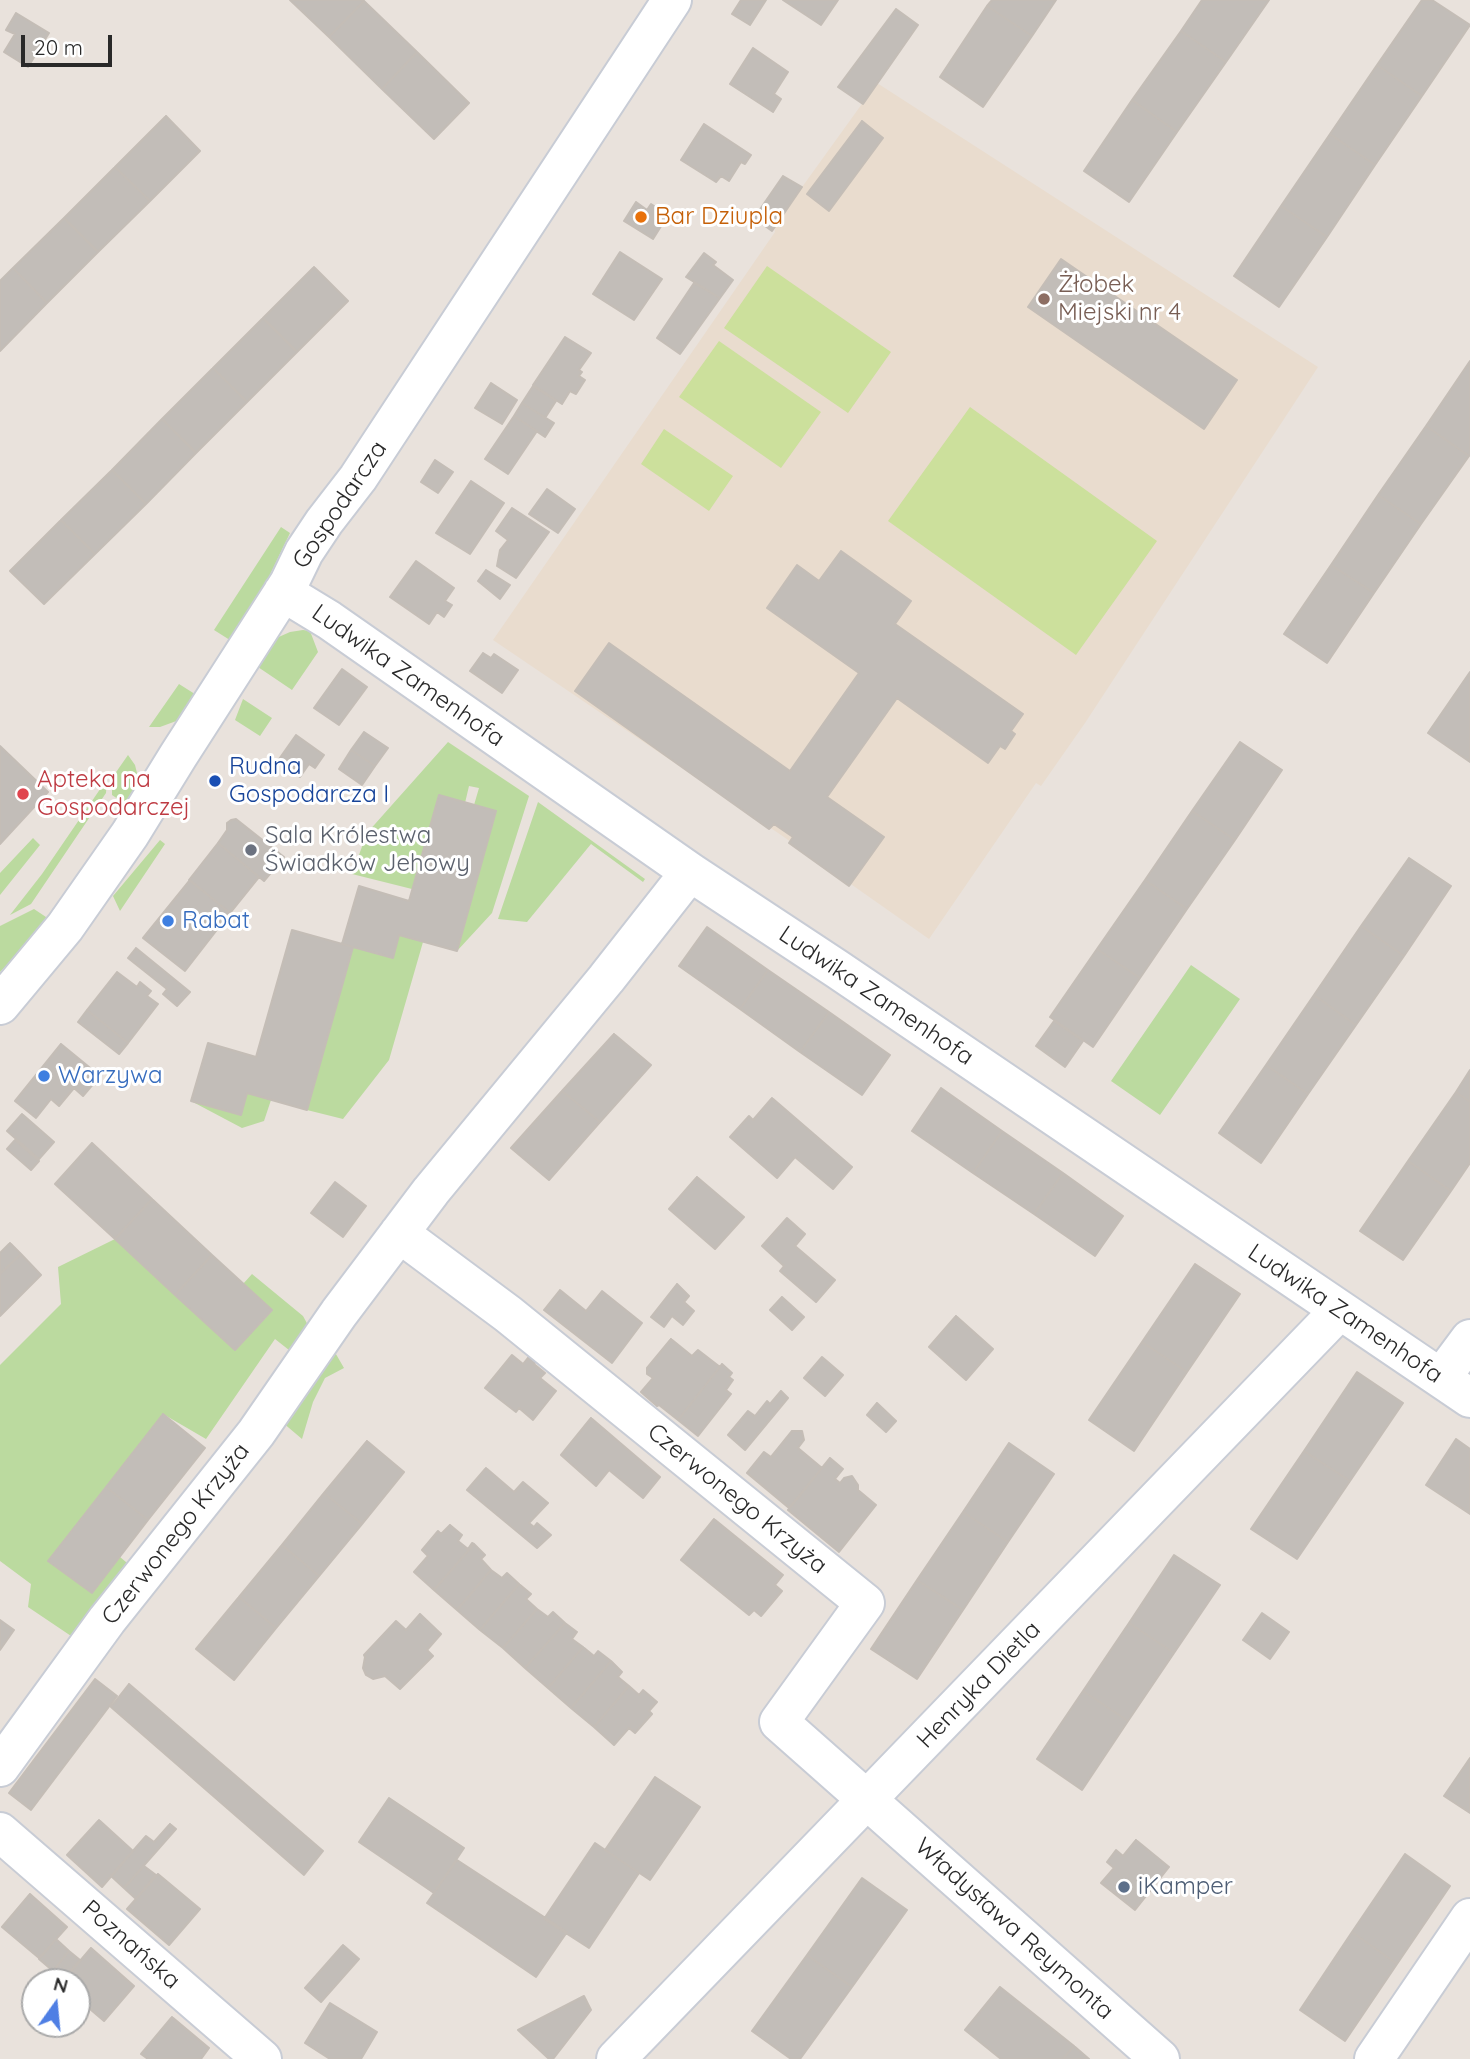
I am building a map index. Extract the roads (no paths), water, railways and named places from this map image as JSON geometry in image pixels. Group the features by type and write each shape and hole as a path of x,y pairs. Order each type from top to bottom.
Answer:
{"street":[{"name":"Gospodarcza","path":"0,1005 65,927 130,834 283,592 314,538 358,478 672,0"},
{"name":"Ludwika Zamenhofa","path":"283,592 329,620 690,872 848,976 1455,1388"},
{"name":"Czerwonego Krzyża","path":"0,1767 107,1620 256,1433 339,1313 399,1233 690,872"},
{"name":"Czerwonego Krzyża","path":"399,1233 508,1314 865,1603 779,1722 868,1800"},
{"name":"Henryka Dietla","path":"616,2059 1340,1310"},
{"path":"1455,1388 1470,1339"},
{"name":"Władysława Reymonta","path":"868,1800 1160,2059"},
{"name":"Poznańska","path":"0,1832 262,2059"},
{"path":"1374,2059 1470,1918"}],"place":[{"name":"Bar Dziupla","path":"641,217"},
{"name":"Żłobek Miejski nr 4","path":"1044,299"},
{"name":"Rudna Gospodarcza I","path":"215,781"},
{"name":"Apteka na Gospodarczej","path":"23,794"},
{"name":"Sala Królestwa Świadków Jehowy","path":"251,850"},
{"name":"Rabat","path":"168,921"},
{"name":"Warzywa","path":"44,1076"},
{"name":"iKamper","path":"1124,1887"}]}
